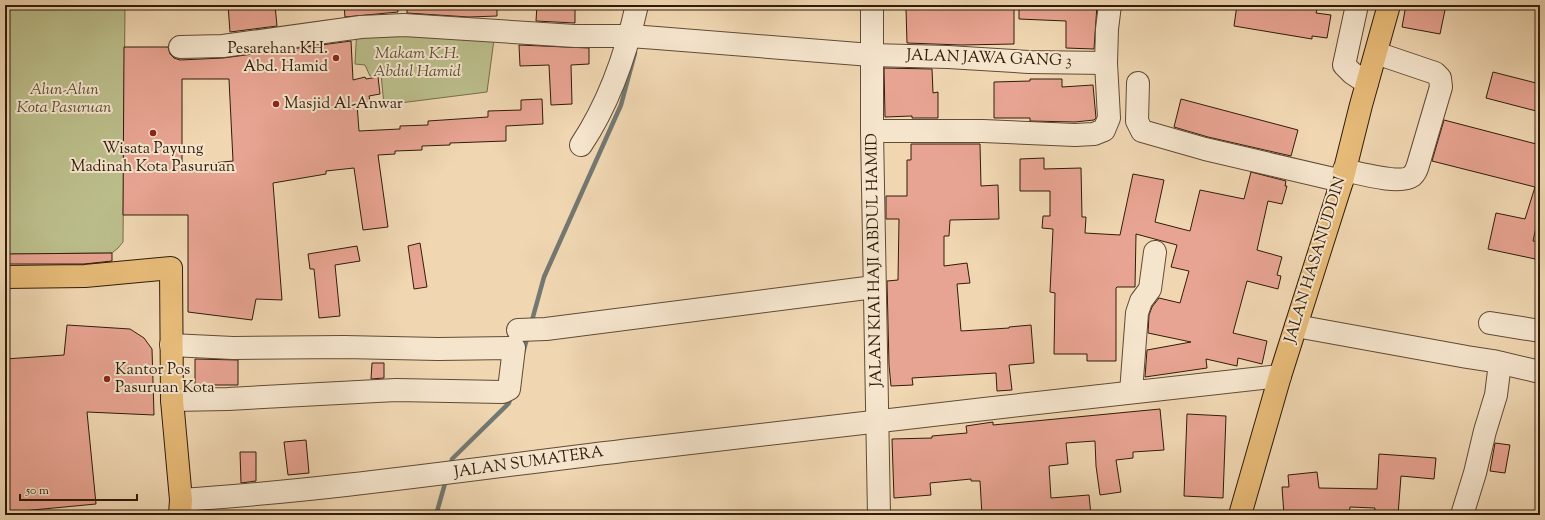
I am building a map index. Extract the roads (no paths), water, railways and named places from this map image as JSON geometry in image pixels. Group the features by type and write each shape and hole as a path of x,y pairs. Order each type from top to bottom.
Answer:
{"main road":[{"name":"JALAN HASANUDDIN","path":"1240,515 1280,376 1343,175 1389,5"},
{"path":"5,277 85,276 171,268 172,400 180,507"}],"street":[{"path":"581,145 641,37 637,5"},
{"name":"JALAN KIAI HAJI ABDUL HAMID","path":"872,5 871,55 874,287 879,515"},
{"path":"872,131 983,131 1075,135 1094,134 1104,130 1109,118 1106,63 1107,29 1110,5"},
{"path":"1357,5 1344,65 1352,73 1367,83"},
{"name":"JALAN JAWA GANG 3","path":"180,47 223,46 361,27 404,25 575,36 641,37 871,55 948,57 1029,62 1106,63"},
{"path":"1138,83 1137,122 1142,132 1205,149 1343,175 1395,180 1407,179 1411,176 1418,165 1441,87 1440,78 1435,73 1376,53"},
{"path":"1131,392 1138,313 1141,301 1150,289 1155,252"},
{"path":"521,330 546,329 874,287"},
{"path":"1490,323 1540,331"},
{"path":"1296,326 1500,363 1540,372"},
{"path":"171,345 233,348 514,348 509,389 503,392 396,390 228,399 172,400"},
{"path":"1462,515 1475,472 1484,431 1496,395 1500,363"},
{"name":"JALAN SUMATERA","path":"180,507 255,495 431,476 560,458 878,420 1280,376"}],"waterway":[{"path":"531,324 544,277 621,105 635,53"},
{"path":"523,353 528,335"},
{"path":"450,467 452,459 509,403 511,396"},
{"path":"436,515 446,480"}],"place":[{"name":"Pesarehan KH. Abd. Hamid","path":"336,58"},
{"name":"Masjid Al-Anwar","path":"276,104"},
{"name":"Wisata Payung Madinah Kota Pasuruan","path":"153,133"},
{"name":"Kantor Pos Pasuruan Kota","path":"107,379"}],"park label":[{"name":"Makam K.H. Abdul Hamid","path":"417,63"},
{"name":"Alun-Alun Kota Pasuruan","path":"64,99"}]}
